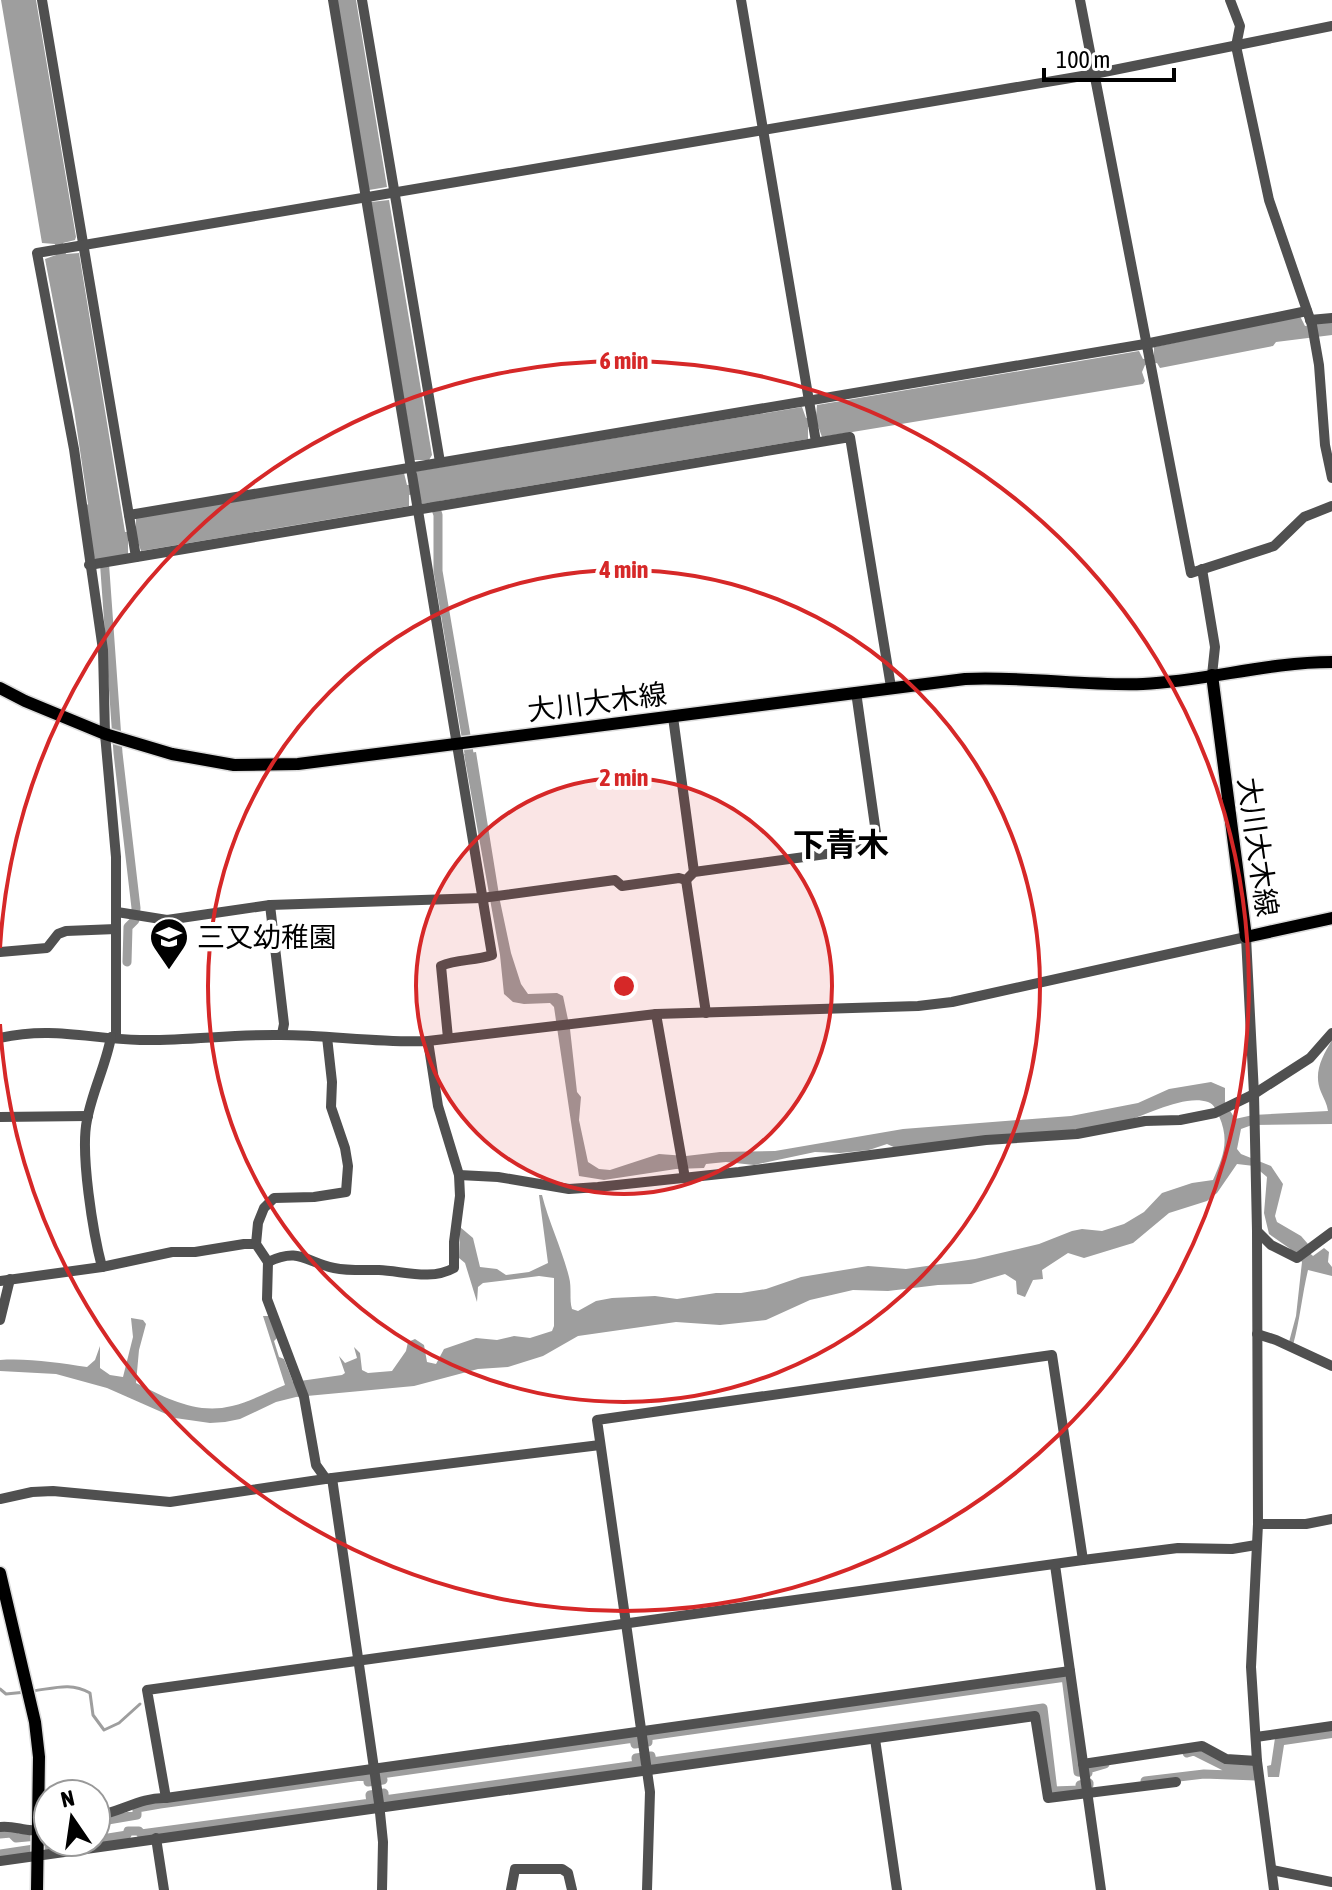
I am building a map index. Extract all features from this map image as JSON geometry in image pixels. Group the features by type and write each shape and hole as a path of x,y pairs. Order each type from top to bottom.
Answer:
{"main road":[{"name":"大川大木線","path":"0,688 107,734 172,754 234,765 298,764 891,687 997,677 1144,684 1294,662 1332,662"},
{"name":"大川大木線","path":"1212,675 1246,937 1332,918"},
{"path":"0,1573 35,1722 40,1778"},
{"path":"37,1858 37,1890"}],"street":[{"path":"42,0 79,246 136,555"},
{"path":"333,0 492,955 441,966 448,1038"},
{"path":"362,0 437,463"},
{"path":"742,0 816,442"},
{"path":"1080,0 1191,573 1274,546 1304,517 1332,506"},
{"path":"1230,0 1240,26 1236,46 1269,200 1309,316 1319,365 1325,445 1332,478"},
{"path":"102,1267 94,1230 86,1154 88,1116 114,1037 116,857 103,650 74,449 37,253 1094,74 1332,26"},
{"path":"129,517 437,463 1146,347 1309,316 1332,318"},
{"path":"92,565 136,555 850,437 891,687"},
{"path":"1202,569 1215,647 1212,675"},
{"path":"117,912 167,920 270,905 483,897 615,880 622,886 878,847 856,692"},
{"path":"673,717 706,1013"},
{"path":"270,905 284,1024 282,1034"},
{"path":"0,952 47,948 58,934 66,931 116,929"},
{"path":"0,1038 64,1032 138,1040 282,1034 394,1042 428,1041 656,1014 918,1006 952,1002 1246,937 1255,1113 1257,1231 1258,1524 1251,1667 1257,1761 1274,1890"},
{"path":"656,1014 684,1175"},
{"path":"459,1175 498,1177 569,1189 1180,1120 1215,1113 1254,1094 1310,1058 1332,1033"},
{"path":"327,1037 332,1082 331,1107 348,1166 346,1192 274,1198 264,1208 258,1223 256,1244 268,1262 267,1299 304,1397 316,1465 329,1479 379,1805 383,1842 382,1890"},
{"path":"268,1262 296,1253 332,1268 426,1275 446,1273 454,1268 459,1175 438,1106 428,1041"},
{"path":"0,1117 88,1116"},
{"path":"1257,1231 1271,1245 1297,1258 1332,1232"},
{"path":"0,1320 5,1280 102,1267 172,1252 256,1244"},
{"path":"1257,1334 1332,1366"},
{"path":"647,1890 651,1812 597,1420 1052,1355 1083,1560"},
{"path":"0,1499 53,1491 170,1502 600,1445"},
{"path":"1258,1524 1306,1524 1332,1519"},
{"path":"166,1798 147,1690 1083,1560 1178,1548 1232,1549 1256,1545"},
{"path":"1055,1565 1101,1890"},
{"path":"112,1813 151,1798 641,1737 1070,1671"},
{"path":"112,1844 645,1766 875,1739 1035,1716 1048,1798 1176,1782"},
{"path":"1256,1737 1332,1726"},
{"path":"875,1739 897,1890"},
{"path":"1084,1767 1202,1746 1226,1759 1257,1761"},
{"path":"0,1827 32,1830"},
{"path":"156,1838 164,1890"},
{"path":"0,1861 32,1855"},
{"path":"511,1890 515,1869 562,1869 568,1873 572,1890"},
{"path":"1272,1870 1332,1882"}],"shaded area":[{"path":"1,0 36,0 76,237 63,243 66,254 79,253 125,532 136,531 136,518 404,473 407,485 416,484 417,471 802,407 806,418 816,416 817,405 1139,351 1143,359 1154,357 1154,347 1300,316 1305,326 1332,321 1332,335 1276,342 1273,346 1160,368 1157,363 1145,365 1143,384 822,437 818,426 808,427 808,439 422,504 418,493 409,495 409,506 141,551 137,539 128,541 128,554 96,560 74,410 45,259 56,255 55,244 42,243"},
{"path":"337,0 356,0 387,187 369,190"},
{"path":"389,200 432,455 429,460 414,460 371,202"},
{"path":"476,752 511,953 521,984 528,994 557,993 563,996 577,1092 581,1097 579,1120 588,1162 599,1169 610,1170 659,1154 686,1156 775,1151 903,1129 1071,1116 1138,1103 1169,1089 1211,1082 1225,1088 1225,1102 1235,1119 1253,1115 1328,1111 1318,1072 1332,1040 1332,1124 1252,1125 1241,1129 1237,1149 1241,1154 1271,1166 1283,1184 1275,1216 1277,1222 1301,1236 1308,1244 1304,1248 1313,1256 1324,1248 1329,1252 1332,1276 1308,1270 1293,1345 1289,1342 1296,1316 1302,1262 1269,1234 1264,1213 1267,1177 1254,1166 1237,1164 1217,1193 1207,1201 1169,1213 1133,1243 1084,1258 1068,1253 1042,1270 1043,1279 1033,1280 1025,1297 1017,1294 1016,1281 1005,1274 971,1284 888,1291 853,1290 810,1300 766,1320 720,1325 676,1322 578,1336 543,1356 508,1367 478,1369 414,1386 296,1397 225,1422 175,1418 107,1388 56,1374 0,1371 0,1360 33,1360 87,1367 95,1360 100,1346 100,1368 110,1375 123,1377 133,1337 131,1318 143,1320 146,1324 139,1350 136,1383 182,1404 219,1408 245,1402 285,1385 263,1316 269,1316 277,1338 274,1341 279,1357 284,1359 293,1382 342,1375 345,1373 339,1356 345,1363 357,1358 354,1347 360,1353 362,1370 368,1373 392,1371 406,1351 408,1342 415,1339 424,1345 427,1362 436,1364 444,1349 476,1338 530,1338 552,1331 554,1278 539,1276 483,1283 478,1287 477,1302 465,1263 459,1258 460,1227 473,1238 480,1267 497,1269 506,1275 529,1272 548,1263 539,1195 542,1195 566,1267 572,1309 578,1311 596,1301 612,1298 655,1296 677,1299 741,1293 766,1289 801,1277 868,1266 906,1269 975,1259 1039,1244 1072,1231 1102,1231 1124,1224 1144,1212 1162,1193 1213,1180 1222,1156 1224,1133 1214,1106 1198,1100 1177,1103 1125,1121 1040,1135 898,1149 887,1144 869,1150 815,1152 754,1165 726,1162 706,1164 704,1168 604,1180 579,1176 554,1007 550,1003 513,1002 504,994 500,955 464,754"},
{"path":"1332,1730 1332,1738 1284,1745 1279,1777 1268,1777 1267,1766 1271,1765 1275,1738"}],"waterway":[{"path":"434,503 438,515 438,571 471,765"},
{"path":"104,557 118,753 136,908 135,920 128,927 127,962"},
{"path":"112,1819 137,1815 137,1808 160,1804 368,1775 368,1782 383,1780 381,1774 634,1738 635,1744 648,1742 648,1736 1066,1677 1078,1772 1088,1773 1088,1769 1105,1764"},
{"path":"33,1691 69,1687 90,1693 93,1715 104,1730 119,1723 140,1704"},
{"path":"0,1689 6,1694 26,1692"},
{"path":"112,1837 127,1835 128,1831 139,1831 141,1834 371,1803 370,1795 384,1793 384,1800 637,1765 636,1758 651,1756 652,1762 1043,1708 1053,1791 1081,1790 1080,1785 1089,1785"},
{"path":"1145,1781 1204,1774 1256,1776 1256,1767 1224,1766 1194,1751 1187,1753"},
{"path":"0,1834 11,1833 16,1838 32,1836"},
{"path":"0,1854 32,1849"}],"place":[{"name":"三又幼稚園","path":"169,971"}],"district":[{"name":"下青木","path":"841,845"}]}
